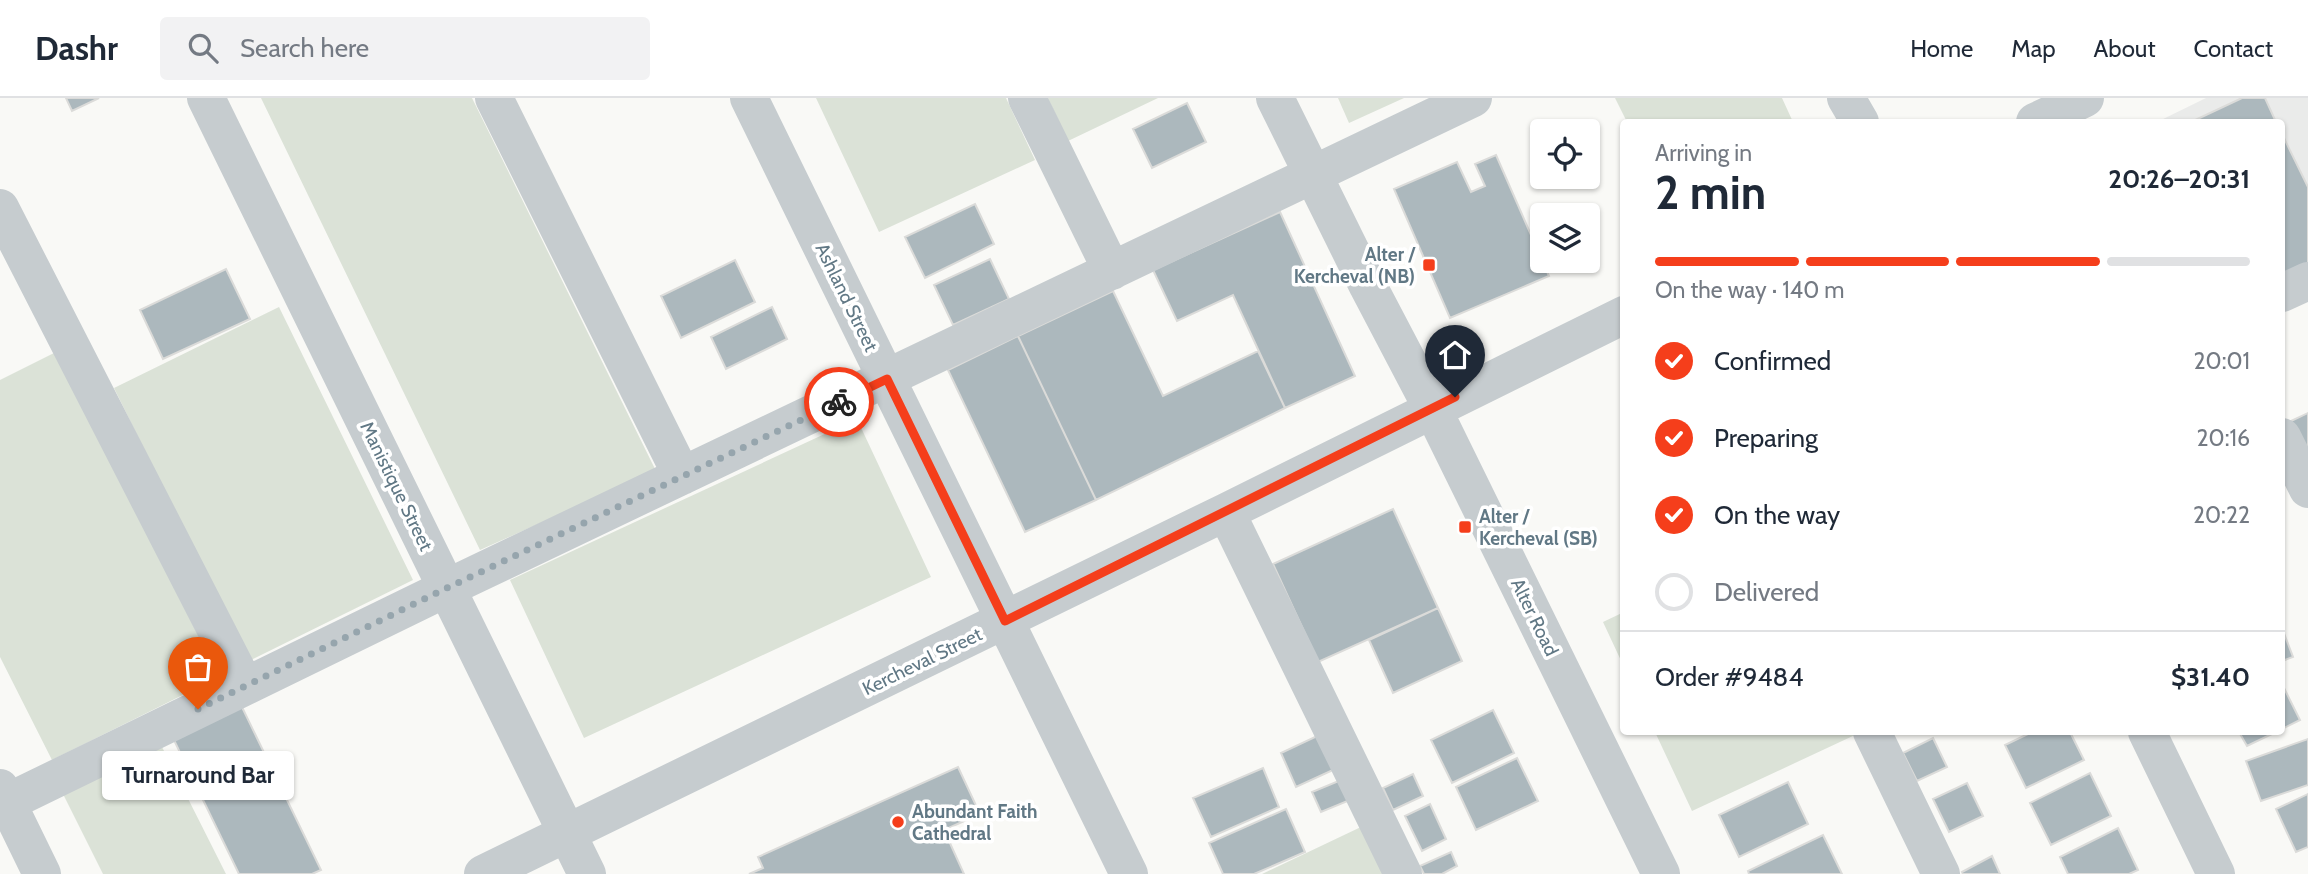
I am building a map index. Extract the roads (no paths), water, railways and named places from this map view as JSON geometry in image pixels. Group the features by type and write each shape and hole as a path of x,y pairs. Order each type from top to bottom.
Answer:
{"street":[{"name":"Manistique Street","path":"206,98 587,874"},
{"path":"494,98 682,477"},
{"name":"Ashland Street","path":"749,98 1129,874"},
{"path":"1027,98 1112,271"},
{"name":"Alter Road","path":"1275,98 1432,408 1661,874"},
{"path":"42,874 2,798 246,686 1473,98"},
{"path":"1834,98 1835,119"},
{"path":"1846,98 1858,119"},
{"path":"2041,119 2085,98"},
{"path":"0,208 246,686"},
{"path":"2285,292 2308,281"},
{"name":"Kercheval Street","path":"483,874 1226,513 1432,408 1620,317"},
{"path":"2285,443 2308,489"},
{"path":"1226,513 1403,874"},
{"path":"1873,735 1941,874"},
{"path":"2148,735 2216,874"}],"place":[{"name":"Alter / Kercheval (NB)","path":"1429,265"},
{"name":"Alter / Kercheval (SB)","path":"1465,527"},
{"name":"Turnaround Bar","path":"198,709"},
{"name":"Abundant Faith Cathedral","path":"898,822"}]}
